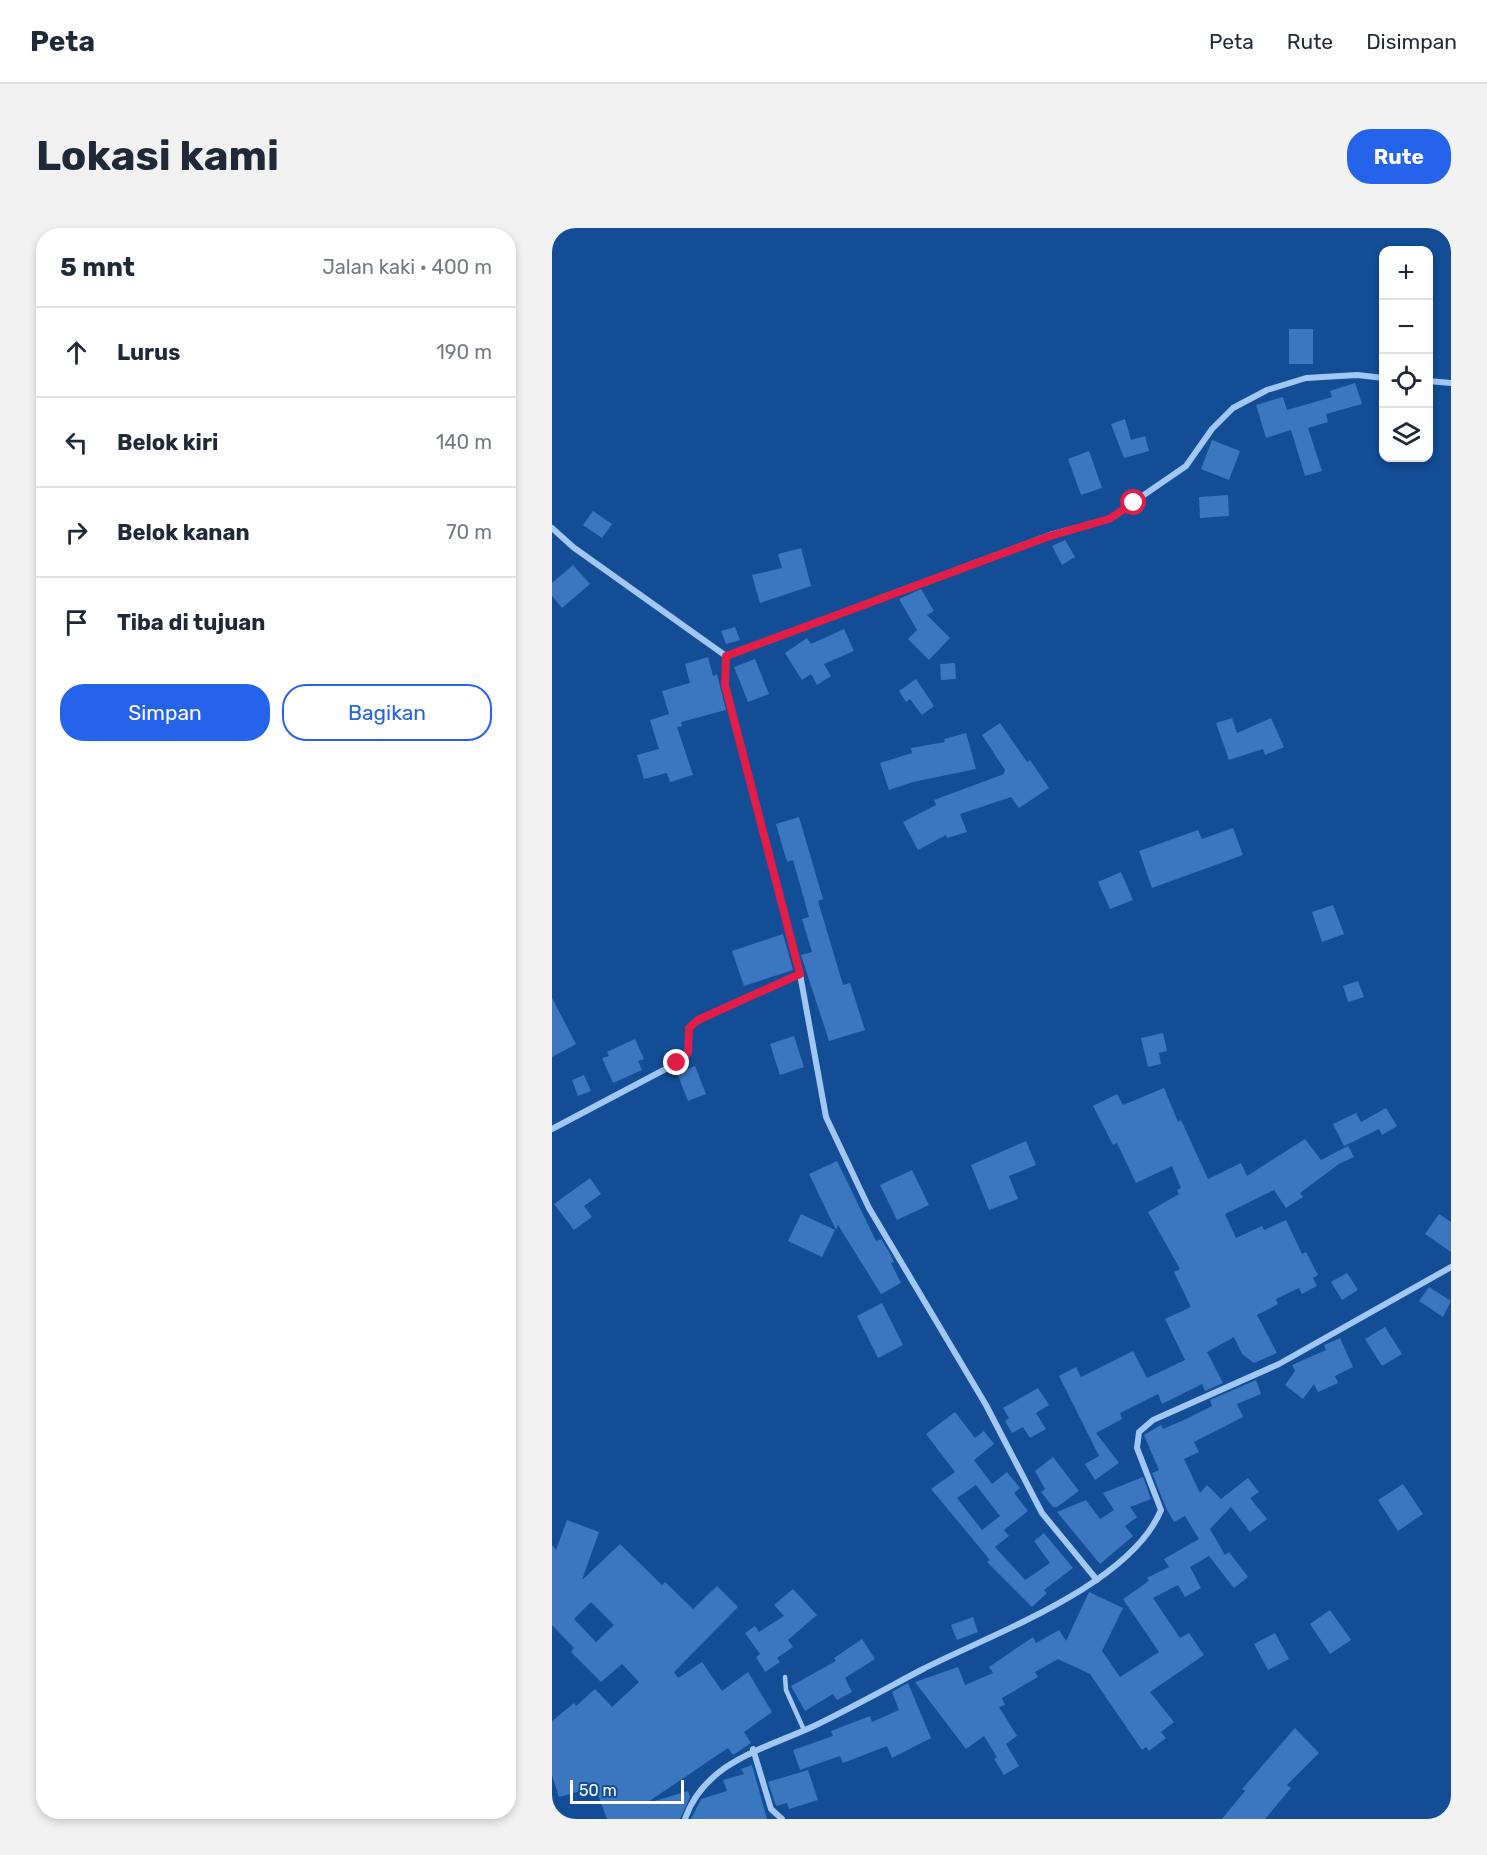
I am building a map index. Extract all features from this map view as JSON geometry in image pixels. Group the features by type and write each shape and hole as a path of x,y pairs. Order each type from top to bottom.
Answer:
{"street":[{"path":"726,656 1050,536 1109,519 1186,466 1212,429 1233,408 1267,390 1306,378 1357,375 1379,378"},
{"path":"1433,381 1451,383"},
{"path":"552,528 573,547 726,656"},
{"path":"726,656 725,685 800,974 826,1117 868,1208 986,1405 1042,1513 1097,1580"},
{"path":"552,1130 677,1063 688,1053 689,1028 698,1020 800,974"},
{"path":"685,1819 698,1796 716,1774 753,1749 804,1730 1001,1633 1097,1580 1139,1545 1156,1523 1161,1510 1137,1448 1139,1432 1153,1420 1279,1364 1451,1267"},
{"path":"753,1749 771,1809 782,1819"}],"lane":[{"path":"785,1677 786,1690 804,1730"}],"building":[{"path":"1289,329 1313,329 1313,364 1289,364"},
{"path":"1355,383 1362,404 1326,414 1328,422 1308,428 1322,471 1305,476 1291,430 1266,438 1256,405 1283,397 1287,410 1332,397 1330,391"},
{"path":"1125,419 1131,440 1145,436 1149,451 1124,458 1111,424"},
{"path":"1212,440 1240,451 1229,480 1201,469"},
{"path":"1089,451 1102,488 1081,495 1068,459"},
{"path":"1228,495 1229,516 1200,518 1199,497"},
{"path":"593,511 612,524 602,538 583,525"},
{"path":"1065,540 1075,557 1062,565 1052,546"},
{"path":"801,548 811,586 760,603 752,575 782,568 778,554"},
{"path":"573,565 590,584 562,608 552,596 552,583"},
{"path":"921,589 934,611 927,615 950,638 929,660 908,639 917,630 899,599"},
{"path":"735,627 740,640 726,644 721,631"},
{"path":"844,629 854,651 824,664 831,676 817,685 811,674 802,680 785,653 807,638 811,644"},
{"path":"708,657 713,676 717,674 726,710 681,722 682,726 677,727 693,775 670,782 667,773 644,779 637,755 659,749 650,720 669,714 662,691 690,683 685,664"},
{"path":"755,659 769,694 748,702 734,667"},
{"path":"955,663 956,679 941,680 940,664"},
{"path":"916,679 934,706 922,715 910,699 906,702 899,691"},
{"path":"1232,718 1237,733 1271,718 1284,747 1265,755 1263,749 1229,760 1216,723"},
{"path":"1000,723 1027,762 1030,760 1049,788 1019,808 1011,797 960,814 967,832 947,838 946,835 918,850 903,822 936,805 934,800 1004,774 1005,770 982,735"},
{"path":"966,733 976,769 913,782 889,790 880,763 912,753 911,748 945,742 944,739"},
{"path":"799,817 823,899 818,901 843,985 850,983 865,1030 829,1041 801,955 812,952 802,919 809,917 793,860 787,862 776,824"},
{"path":"1233,828 1243,855 1152,888 1139,851 1198,830 1202,839"},
{"path":"1121,872 1133,900 1110,909 1098,882"},
{"path":"1333,905 1344,934 1322,942 1312,912"},
{"path":"783,934 793,970 744,986 732,951"},
{"path":"1358,981 1364,997 1348,1002 1343,986"},
{"path":"552,998 576,1044 552,1057"},
{"path":"1163,1033 1167,1051 1159,1053 1161,1064 1148,1067 1141,1038"},
{"path":"794,1036 804,1067 780,1075 770,1044"},
{"path":"635,1039 644,1059 638,1061 642,1070 613,1083 602,1058 609,1056 607,1052"},
{"path":"695,1066 706,1094 688,1101 677,1073"},
{"path":"584,1075 591,1091 578,1096 572,1080"},
{"path":"1164,1088 1178,1122 1181,1120 1208,1179 1241,1163 1247,1176 1305,1139 1321,1160 1348,1146 1354,1157 1339,1164 1300,1193 1303,1197 1286,1208 1274,1190 1225,1214 1236,1238 1262,1226 1264,1230 1286,1220 1302,1254 1306,1252 1318,1275 1313,1278 1317,1286 1302,1294 1299,1288 1276,1299 1278,1304 1257,1315 1277,1353 1254,1363 1242,1354 1234,1337 1207,1352 1223,1383 1205,1391 1202,1384 1162,1404 1158,1394 1120,1413 1122,1419 1096,1433 1119,1463 1095,1480 1085,1464 1099,1456 1059,1376 1076,1367 1081,1377 1133,1351 1147,1378 1185,1360 1165,1319 1191,1307 1174,1272 1180,1269 1148,1212 1179,1194 1177,1190 1181,1188 1172,1166 1136,1183 1117,1143 1113,1145 1093,1106 1117,1094 1123,1105"},
{"path":"1386,1108 1397,1126 1382,1135 1379,1129 1344,1146 1333,1124 1356,1113 1361,1122"},
{"path":"1026,1141 1036,1165 1009,1176 1018,1199 989,1210 971,1165"},
{"path":"837,1161 876,1241 881,1239 888,1250 894,1262 891,1263 901,1283 881,1294 838,1225 836,1230 809,1174"},
{"path":"912,1170 929,1205 897,1220 880,1185"},
{"path":"590,1178 601,1194 584,1206 592,1217 574,1230 554,1204"},
{"path":"801,1214 835,1230 822,1257 788,1241"},
{"path":"1439,1214 1451,1222 1451,1252 1425,1234"},
{"path":"1347,1273 1358,1290 1342,1300 1331,1282"},
{"path":"1429,1287 1451,1301 1443,1317 1419,1301"},
{"path":"882,1303 903,1345 878,1358 857,1316"},
{"path":"1385,1327 1402,1354 1382,1366 1365,1339"},
{"path":"1340,1338 1353,1367 1335,1376 1338,1383 1318,1392 1314,1384 1303,1399 1285,1385 1295,1371 1292,1365 1326,1350 1324,1345"},
{"path":"1256,1380 1261,1394 1237,1404 1243,1417 1194,1442 1199,1452 1184,1459 1200,1493 1207,1485 1221,1499 1248,1478 1259,1492 1250,1498 1267,1519 1250,1532 1231,1507 1210,1529 1225,1555 1229,1552 1248,1577 1234,1588 1209,1556 1190,1567 1201,1588 1185,1597 1178,1585 1153,1598 1180,1638 1189,1633 1204,1655 1150,1692 1174,1722 1161,1732 1166,1738 1149,1751 1146,1747 1142,1750 1090,1674 1058,1659 1035,1672 1038,1677 1002,1698 1005,1705 999,1707 1017,1736 1006,1744 1019,1766 1004,1775 994,1759 997,1757 984,1736 966,1749 915,1682 958,1667 965,1685 993,1673 989,1667 1033,1637 1036,1643 1059,1630 1066,1641 1089,1592 1123,1608 1102,1651 1120,1677 1159,1652 1123,1599 1149,1581 1147,1578 1169,1567 1164,1559 1199,1539 1185,1516 1174,1522 1166,1508 1152,1473 1159,1470 1144,1435 1161,1425 1163,1429 1186,1419 1212,1406 1210,1400"},
{"path":"1038,1388 1049,1405 1036,1413 1046,1429 1030,1438 1023,1427 1012,1433 1005,1421 1009,1418 1003,1408"},
{"path":"955,1412 975,1438 984,1431 994,1444 974,1460 992,1484 1007,1472 1020,1488 1014,1493 1028,1511 1004,1530 1009,1536 995,1547 1025,1580 1050,1563 1034,1541 1044,1533 1073,1568 1044,1590 1047,1593 1032,1607 987,1562 990,1560 931,1489 955,1472 926,1434","holes":["976,1485 1000,1516 982,1530 957,1498"]},
{"path":"1053,1457 1079,1491 1057,1507 1053,1507 1041,1492 1045,1489 1035,1471"},
{"path":"1143,1477 1151,1499 1130,1507 1137,1517 1125,1526 1133,1536 1100,1564 1057,1512 1086,1500 1100,1519 1114,1510 1103,1493"},
{"path":"1403,1484 1423,1514 1398,1531 1378,1500"},
{"path":"567,1520 599,1532 582,1580 620,1544 662,1585 665,1582 693,1609 717,1586 738,1607 674,1672 678,1678 702,1662 722,1691 748,1672 772,1712 744,1732 751,1743 733,1755 728,1748 645,1804 688,1791 690,1797 680,1819 607,1819 595,1787 559,1797 552,1775 552,1721 574,1703 576,1706 595,1689 612,1707 639,1682 622,1664 601,1682 571,1652 574,1648 552,1625 552,1545 556,1550","holes":["591,1602 614,1625 596,1642 574,1619"]},
{"path":"793,1589 817,1615 788,1640 793,1647 777,1658 780,1662 765,1672 756,1657 760,1654 745,1633 755,1626 759,1632 784,1616 774,1605"},
{"path":"1330,1610 1351,1640 1330,1654 1310,1624"},
{"path":"973,1617 978,1632 957,1640 951,1625"},
{"path":"1275,1633 1289,1659 1268,1670 1254,1644"},
{"path":"862,1639 875,1659 845,1678 852,1692 837,1700 833,1694 805,1711 791,1686 836,1661 834,1658"},
{"path":"908,1683 931,1738 892,1758 887,1746 843,1763 840,1756 800,1770 793,1750 833,1736 831,1731 870,1716 872,1722 899,1710 892,1692"},
{"path":"1295,1728 1319,1753 1287,1785 1291,1788 1265,1819 1222,1819 1245,1791 1242,1789"},
{"path":"752,1765 767,1819 691,1819 701,1799 727,1791 723,1780 744,1774 741,1769"},
{"path":"808,1770 818,1800 789,1809 787,1803 776,1806 768,1782"}],"route":[{"path":"677,1063 688,1053 689,1028 698,1020 753,993 800,974 756,795 725,685 726,656 784,632 927,583 1050,536 1109,519 1134,503"}]}
